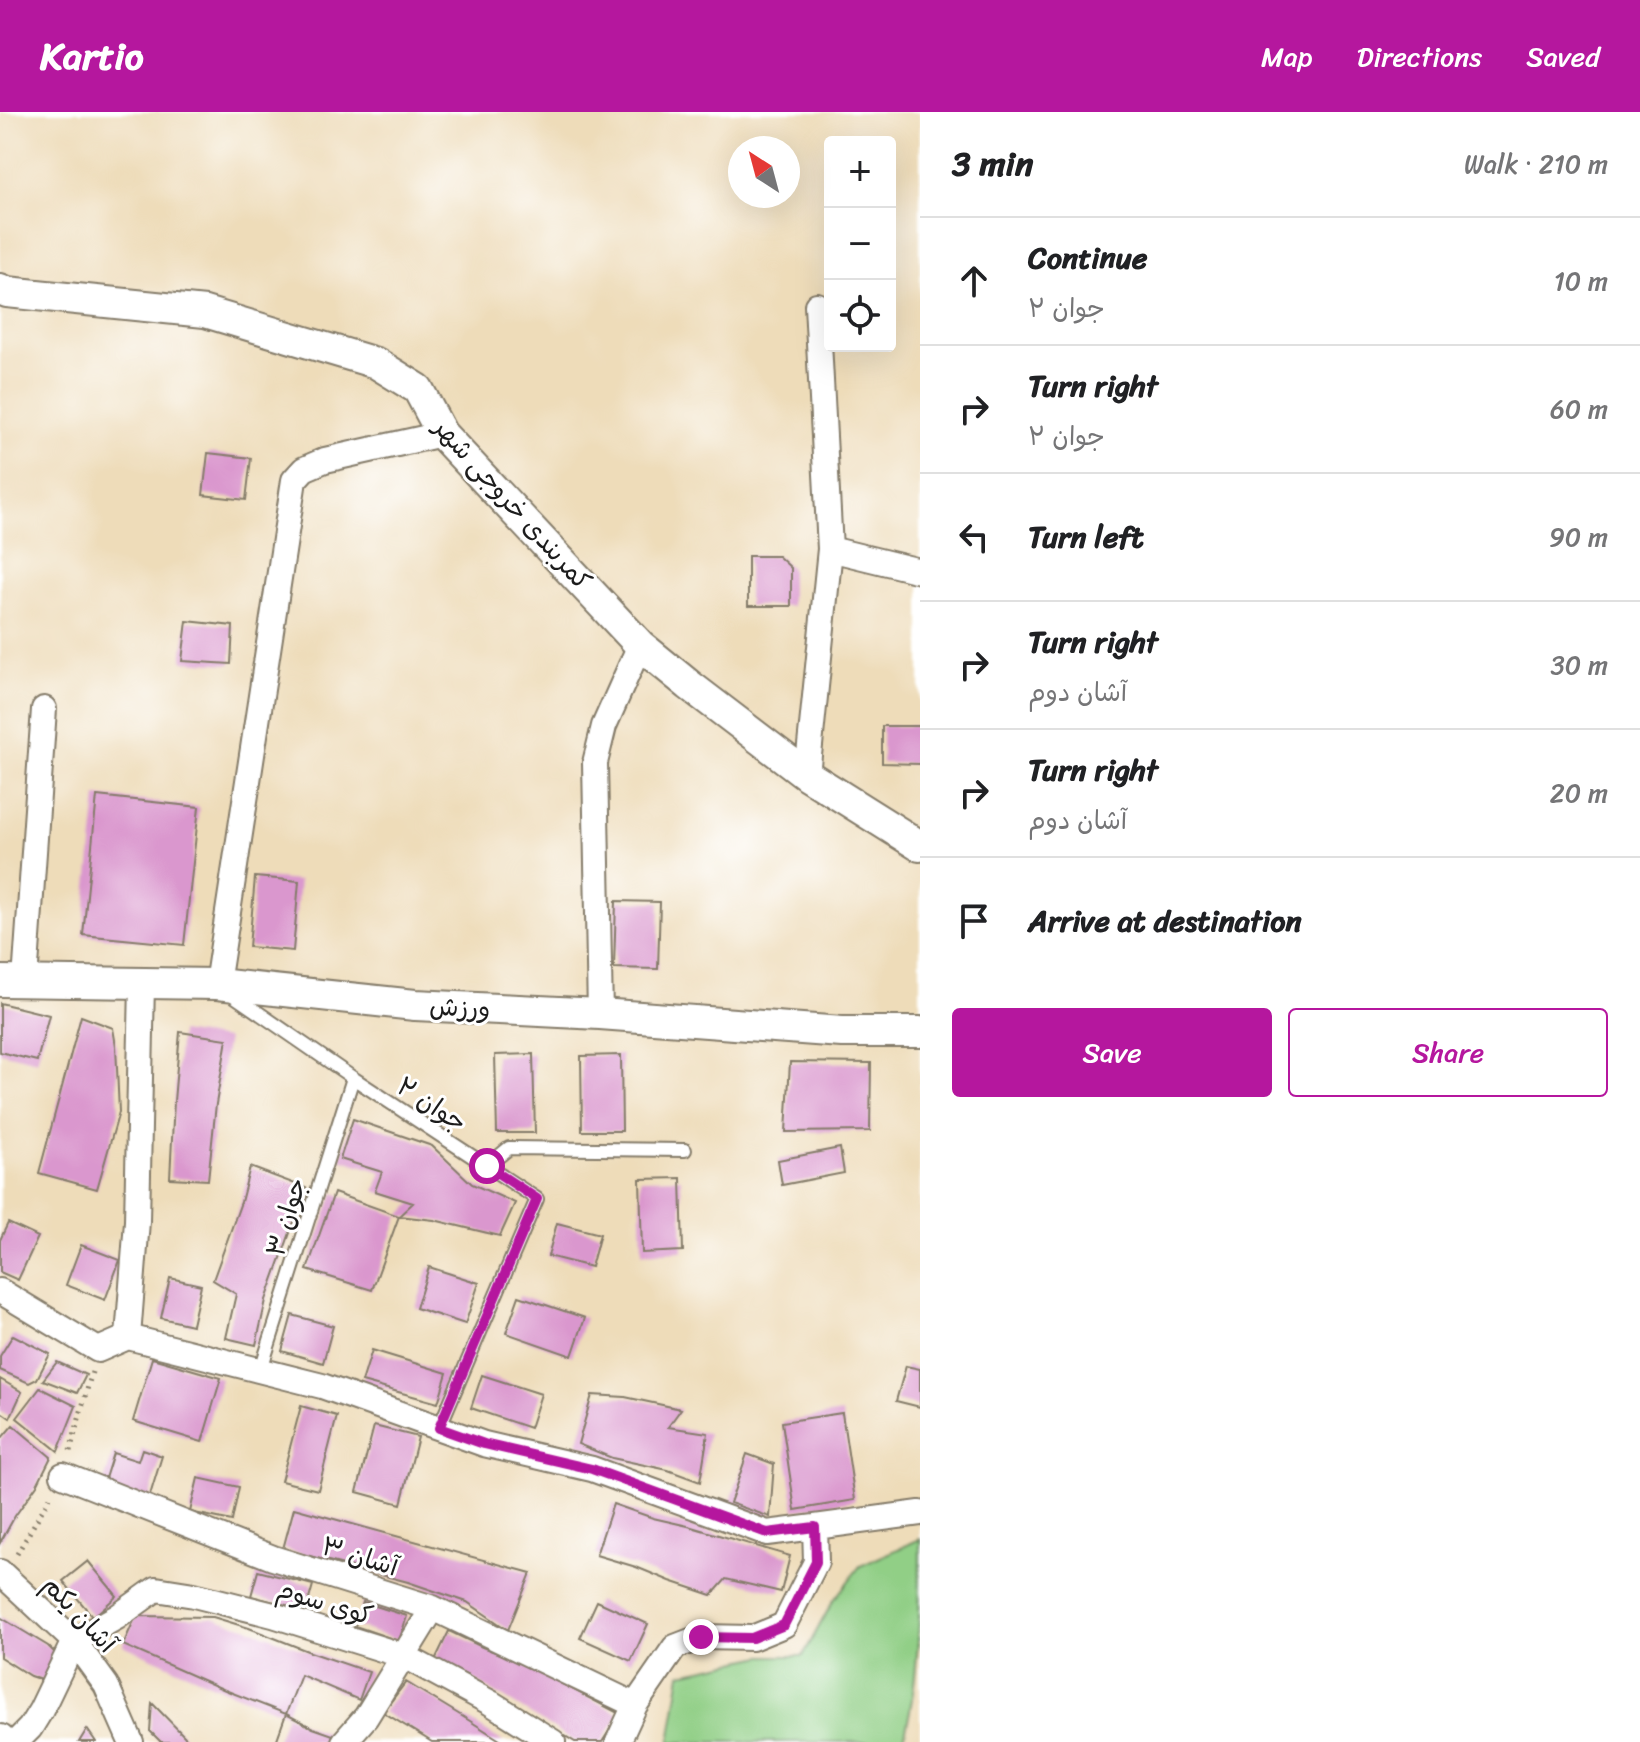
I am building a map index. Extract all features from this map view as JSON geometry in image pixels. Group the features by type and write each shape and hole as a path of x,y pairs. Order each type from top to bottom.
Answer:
{"street":[{"name":"کمربندی خروجی شهر","path":"0,289 205,312 376,363 418,389 442,434 640,645 807,775 920,846"},
{"path":"807,775 830,549 817,305"},
{"path":"217,984 294,480 304,469 325,460 442,434"},
{"path":"830,549 920,571"},
{"path":"600,1014 595,763 604,726 640,645"},
{"path":"12,981 44,709"},
{"name":"ورزش","path":"12,981 217,984 415,1005 600,1014 842,1032 920,1032"},
{"path":"128,1337 137,1221 142,983"},
{"path":"0,1291 98,1350 128,1337 261,1369 322,1386 484,1444 592,1469 767,1533 920,1513"},
{"name":"آشان ۳","path":"63,1475 273,1558 433,1608 635,1705"},
{"path":"618,1742 635,1705 675,1647 701,1637 752,1638 784,1625 816,1562 815,1527"},
{"name":"آشان یکم","path":"1,1578 74,1641 106,1685 131,1742"},
{"name":"کوی سوم","path":"74,1641 117,1617 156,1589 194,1595 273,1615 404,1656 491,1703 553,1742"},
{"path":"344,1742 366,1717 433,1608"},
{"path":"16,1742 30,1728 41,1710 74,1641"}],"lane":[{"name":"جوان ۲","path":"217,984 537,1199 439,1428"},
{"name":"جوان ۳","path":"261,1369 353,1078"},
{"path":"487,1166 509,1148 685,1150"}],"green space":[{"path":"920,1539 916,1668 903,1742 670,1742 681,1673 763,1656 803,1656 833,1601 860,1566"}],"building":[{"path":"208,453 251,458 246,500 203,495"},
{"path":"748,556 778,556 791,568 791,606 748,606"},
{"path":"187,621 233,626 231,664 182,661"},
{"path":"882,726 920,726 920,764 882,763"},
{"path":"97,796 199,807 184,945 83,935"},
{"path":"255,877 299,881 293,951 249,947"},
{"path":"616,901 660,902 658,969 614,968"},
{"path":"0,1003 49,1015 37,1061 0,1052"},
{"path":"81,1016 113,1028 116,1046 119,1112 97,1189 39,1173"},
{"path":"180,1032 227,1039 208,1180 170,1178"},
{"path":"533,1054 535,1133 497,1133 495,1055"},
{"path":"621,1055 622,1131 582,1131 581,1056"},
{"path":"790,1062 871,1063 870,1131 786,1132"},
{"path":"353,1119 432,1146 472,1184 515,1203 500,1236 434,1220 399,1216 413,1203 375,1191 382,1172 340,1159"},
{"path":"840,1148 844,1173 782,1185 778,1160"},
{"path":"250,1167 306,1188 266,1300 256,1345 226,1338 236,1294 213,1280"},
{"path":"681,1178 683,1251 642,1253 640,1179"},
{"path":"334,1193 399,1216 372,1290 307,1270"},
{"path":"8,1223 38,1237 18,1280 0,1272 0,1240"},
{"path":"557,1223 600,1234 591,1267 548,1256"},
{"path":"81,1245 120,1260 105,1300 66,1285"},
{"path":"429,1267 479,1283 465,1324 416,1308"},
{"path":"170,1278 201,1285 192,1325 161,1318"},
{"path":"519,1296 585,1318 572,1356 506,1333"},
{"path":"292,1315 333,1326 323,1363 282,1351"},
{"path":"13,1335 50,1354 37,1379 29,1383 0,1370 0,1356"},
{"path":"372,1350 447,1373 438,1403 362,1382"},
{"path":"152,1358 221,1378 202,1442 133,1421"},
{"path":"57,1362 86,1375 77,1393 43,1380"},
{"path":"906,1366 920,1369 920,1407 896,1401"},
{"path":"482,1375 541,1394 530,1428 471,1408"},
{"path":"0,1379 22,1392 10,1418 0,1411"},
{"path":"40,1388 76,1406 58,1451 17,1418"},
{"path":"592,1395 625,1397 681,1409 668,1427 708,1433 700,1482 668,1470 612,1458 578,1444"},
{"path":"301,1406 337,1416 318,1490 281,1481"},
{"path":"842,1413 855,1500 795,1510 782,1422"},
{"path":"13,1425 51,1457 0,1543 0,1440"},
{"path":"374,1426 418,1437 401,1504 357,1492"},
{"path":"142,1449 162,1456 147,1505 101,1491 113,1453 138,1461"},
{"path":"747,1454 774,1464 770,1517 730,1503"},
{"path":"198,1478 239,1487 232,1521 190,1512"},
{"path":"613,1504 790,1556 781,1592 726,1579 712,1595 596,1555"},
{"path":"294,1508 531,1573 508,1630 467,1602 408,1582 283,1549"},
{"path":"88,1561 117,1596 93,1617 63,1581"},
{"path":"258,1571 313,1585 306,1610 251,1596"},
{"path":"597,1601 648,1624 631,1661 580,1638"},
{"path":"363,1602 407,1616 399,1641 355,1626"},
{"path":"136,1616 213,1617 369,1672 359,1700 301,1675 286,1714 123,1645"},
{"path":"0,1617 48,1646 64,1662 51,1683 30,1676 0,1657"},
{"path":"449,1631 518,1661 620,1714 602,1742 575,1742 468,1676 435,1660"},
{"path":"406,1682 503,1742 432,1742 383,1712"},
{"path":"152,1703 190,1742 161,1742 150,1731"},
{"path":"286,1714 336,1736 333,1742 276,1742"},
{"path":"87,1729 96,1742 79,1742"}],"route":[{"path":"487,1166 537,1199 439,1428 484,1444 592,1469 767,1533 815,1527 816,1562 784,1625 752,1638 701,1637"}]}
